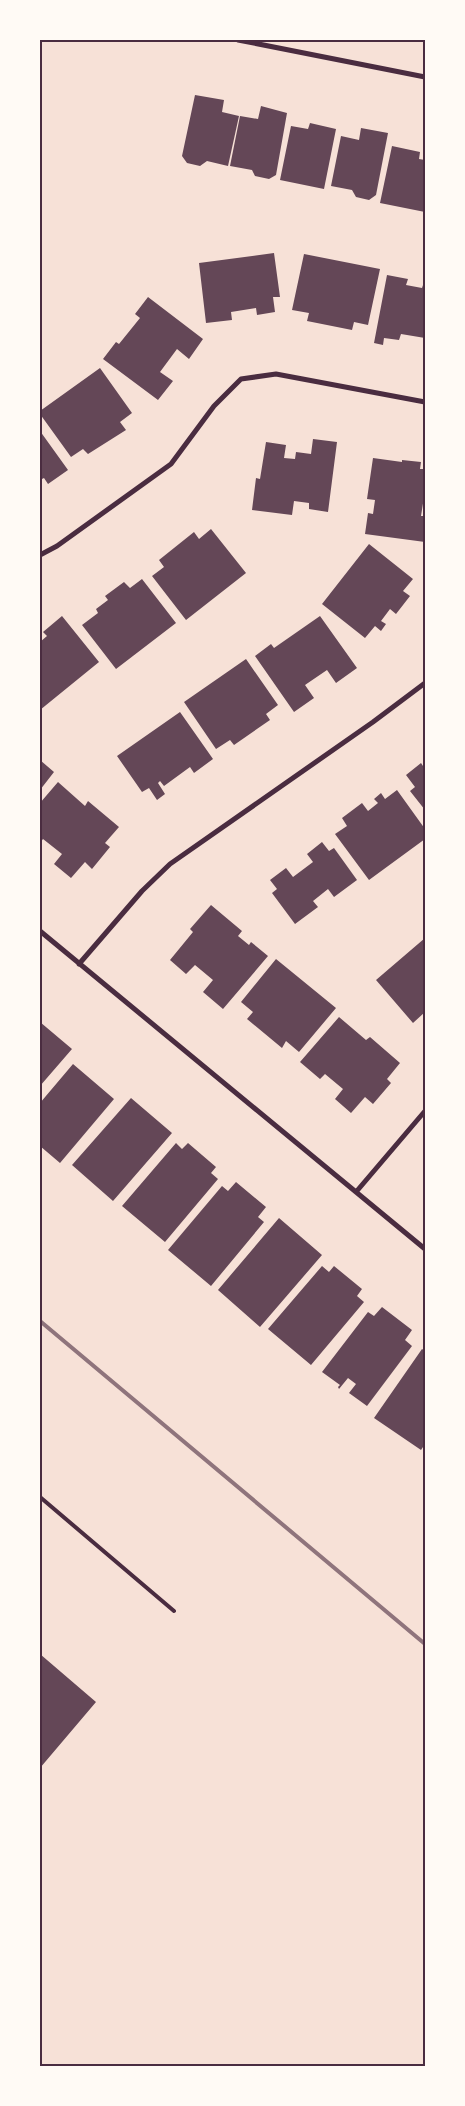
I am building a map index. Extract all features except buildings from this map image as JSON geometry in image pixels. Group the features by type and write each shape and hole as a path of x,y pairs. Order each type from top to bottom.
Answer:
{"street":[{"path":"238,40 425,77"},
{"path":"40,555 57,546 171,464 214,406 241,379 276,374 425,402"},
{"path":"79,964 142,891 170,864 373,722 425,683"},
{"path":"40,931 425,1249"},
{"path":"356,1192 425,1111"}],"lane":[{"path":"40,1497 174,1611"}],"railway":[{"path":"40,1321 425,1644"}]}
